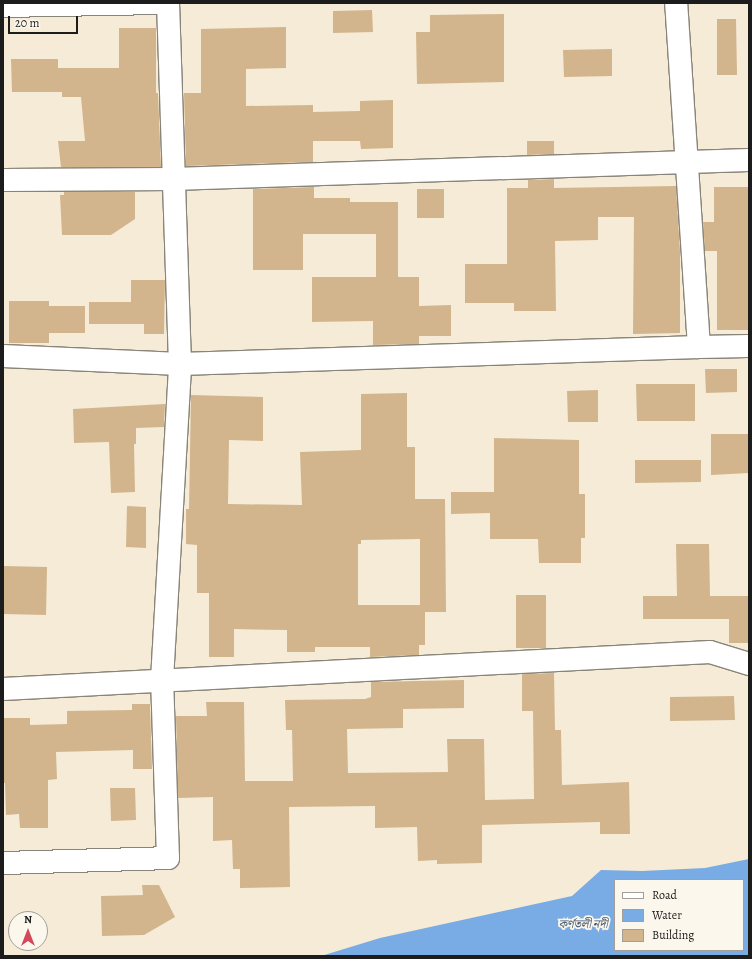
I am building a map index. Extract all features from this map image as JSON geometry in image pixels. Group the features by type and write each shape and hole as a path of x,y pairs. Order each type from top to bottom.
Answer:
{"street":[{"path":"3,6 158,3"},
{"path":"3,863 168,858 162,680 180,364 168,3"},
{"path":"676,3 699,347"},
{"path":"3,180 173,179 749,160"},
{"path":"3,356 180,364 749,346"},
{"path":"3,689 710,652 749,664"}],"water":[{"name":"কর্ণতলী নদী","path":"749,859 749,956 321,956 380,938 572,896 601,870 642,871 705,868"}],"building":[{"path":"372,10 373,32 333,33 333,11"},
{"path":"504,14 504,82 417,84 416,32 430,32 430,15"},
{"path":"717,19 736,19 737,75 717,75"},
{"path":"286,27 286,68 246,69 246,106 313,105 313,112 360,111 360,101 393,100 393,148 361,149 360,141 313,141 313,162 186,166 184,93 201,93 201,29"},
{"path":"119,28 156,28 156,93 158,93 161,167 61,167 58,141 85,141 81,97 62,97 62,92 12,92 11,59 58,59 58,68 119,68"},
{"path":"612,49 612,76 564,77 563,50"},
{"path":"527,141 554,141 554,154 527,155"},
{"path":"554,179 554,188 676,186 680,251 680,333 633,334 634,217 598,217 598,240 555,241 556,311 514,311 514,303 465,303 465,264 507,264 507,188 528,188 528,180"},
{"path":"314,187 314,198 350,198 350,202 398,202 398,277 419,277 419,306 451,305 451,336 419,336 419,344 373,345 373,321 312,322 312,277 376,277 376,234 303,234 303,270 253,270 253,189"},
{"path":"714,187 749,187 749,330 717,330 717,251 705,251 703,222 714,222"},
{"path":"417,189 444,189 444,218 417,218"},
{"path":"64,192 135,192 135,219 111,235 62,235 60,195 64,195"},
{"path":"131,280 165,280 164,334 144,334 144,324 89,324 89,302 131,302"},
{"path":"9,301 49,301 49,306 85,306 85,333 49,333 49,343 9,343"},
{"path":"705,369 737,369 737,392 706,393"},
{"path":"636,384 695,384 695,421 637,421"},
{"path":"598,390 598,422 568,422 567,391"},
{"path":"407,393 407,447 415,447 415,499 445,499 446,612 425,612 425,645 419,645 419,655 370,657 370,647 315,647 315,652 287,652 287,630 234,629 234,657 209,657 209,593 197,593 197,545 186,544 186,509 189,509 191,395 263,397 263,441 229,440 228,504 302,505 300,452 361,450 361,394","holes":["420,539 420,605 358,605 358,544 361,544 361,540"]},
{"path":"165,404 164,427 136,428 136,444 134,444 135,492 111,493 109,442 74,443 73,409"},
{"path":"711,434 749,434 749,473 711,475"},
{"path":"494,438 579,440 579,494 585,494 585,538 581,538 581,563 539,563 538,539 490,539 490,513 451,514 451,492 494,492"},
{"path":"635,460 701,460 701,482 635,483"},
{"path":"127,506 146,507 146,548 126,547"},
{"path":"676,544 709,544 710,596 749,596 749,643 729,643 729,619 643,619 643,596 677,596"},
{"path":"3,566 47,567 46,615 3,614"},
{"path":"516,595 546,595 546,648 516,648"},
{"path":"554,673 555,730 561,730 562,785 629,782 630,834 600,834 600,822 482,825 482,863 437,864 437,860 418,861 417,827 375,828 375,806 289,807 290,887 240,888 240,869 233,869 232,840 213,841 213,797 178,798 176,716 207,716 206,702 244,702 245,781 293,781 292,730 286,730 285,700 365,699 371,697 371,682 464,680 464,708 403,709 403,728 347,729 348,773 448,772 447,739 484,739 485,800 534,799 533,711 522,711 522,674"},
{"path":"734,696 735,720 670,721 670,697"},
{"path":"132,704 150,704 152,769 133,769 133,750 56,752 57,779 48,780 48,828 20,828 19,814 6,815 5,783 3,783 3,718 30,718 30,725 67,724 67,711 132,710"},
{"path":"110,788 135,788 136,820 111,821"},
{"path":"142,885 159,885 175,917 144,935 102,936 101,896 143,895"}]}
